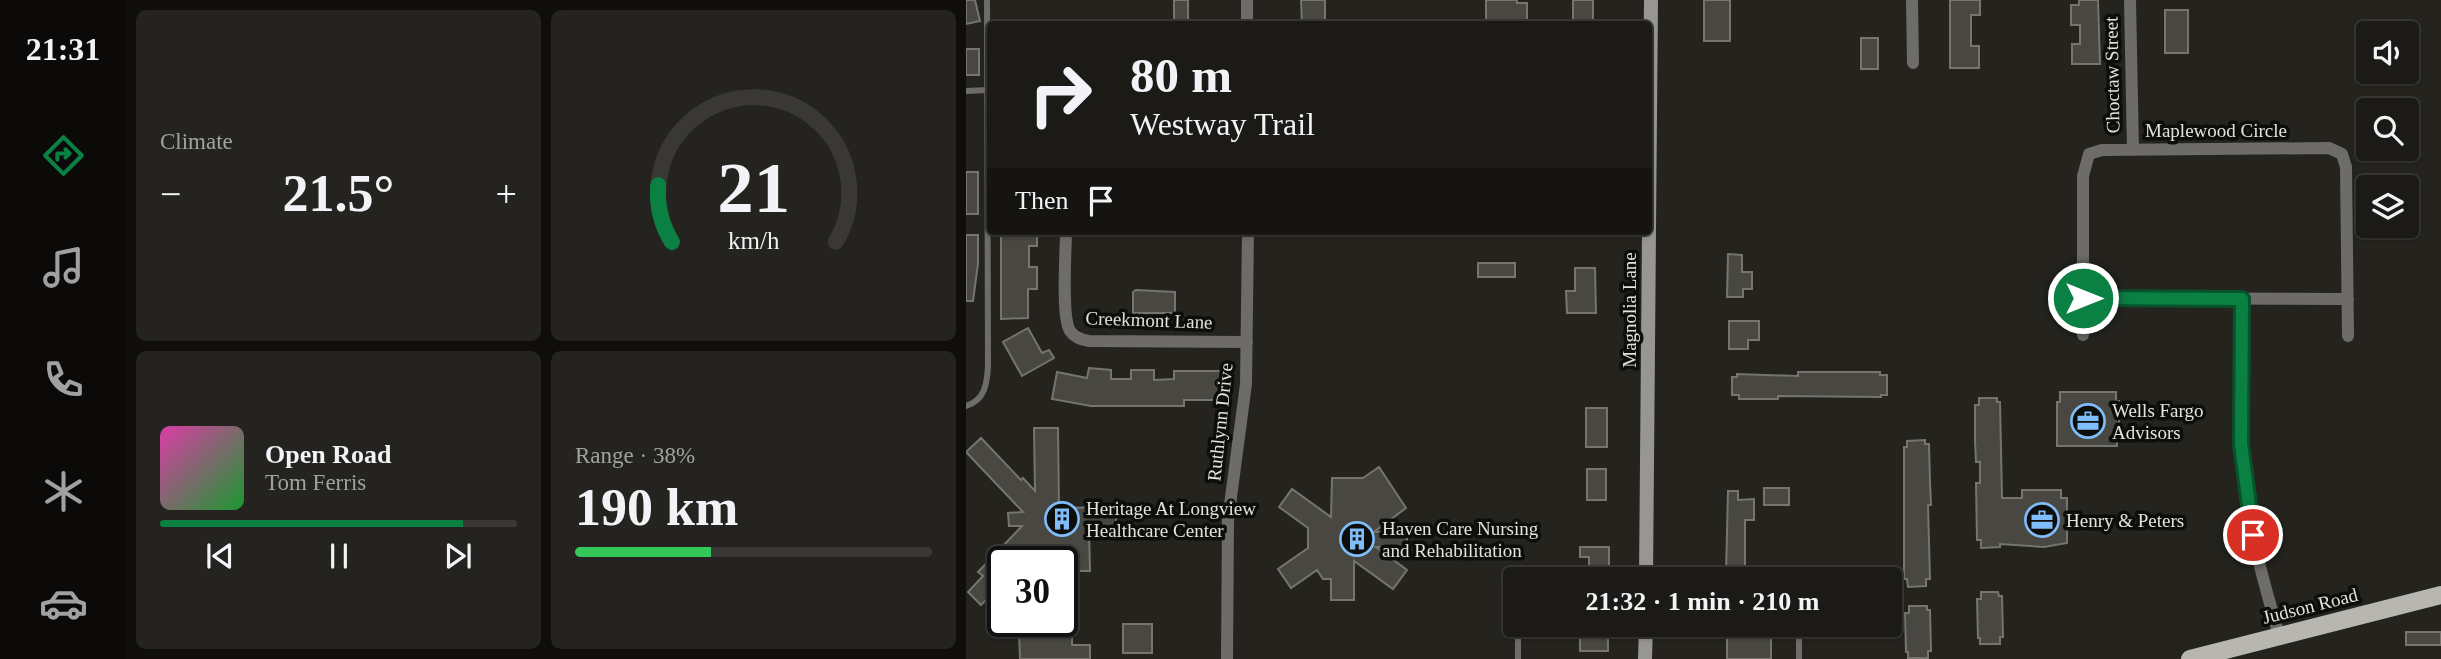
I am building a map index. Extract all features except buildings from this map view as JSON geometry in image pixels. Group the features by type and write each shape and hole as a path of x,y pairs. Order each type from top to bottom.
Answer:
{"main road":[{"name":"Magnolia Lane","path":"1650,21 1651,0"},
{"name":"Magnolia Lane","path":"1646,567 1648,235"},
{"name":"Judson Road","path":"2190,659 2441,593"},
{"path":"1645,659 1646,637"}],"street":[{"path":"1247,21 1248,0"},
{"path":"1912,0 1913,63"},
{"name":"Choctaw Street","path":"2130,0 2133,150"},
{"name":"Maplewood Circle","path":"2083,335 2083,176 2086,159 2095,151 2336,149 2342,154 2346,167 2348,335"},
{"name":"Creekmont Lane","path":"1066,235 1066,312 1068,327 1074,336 1089,341 1247,342"},
{"name":"Ruthlynn Drive","path":"1227,659 1228,520 1244,401 1248,235"},
{"path":"2083,298 2348,299"},
{"path":"2242,299 2242,467 2253,535 2279,636"}],"lane":[{"path":"987,0 987,21"},
{"path":"966,91 987,90"},
{"path":"966,406 981,398 988,376 988,235"},
{"path":"1518,637 1518,659"},
{"path":"1799,637 1799,659"}],"place":[{"name":"Wells Fargo Advisors","path":"2088,421"},
{"name":"Heritage At Longview Healthcare Center","path":"1062,519"},
{"name":"Henry & Peters","path":"2042,520"},
{"name":"Haven Care Nursing and Rehabilitation","path":"1357,539"}],"route":[{"path":"2083,298 2242,299 2242,467 2253,535"}]}
